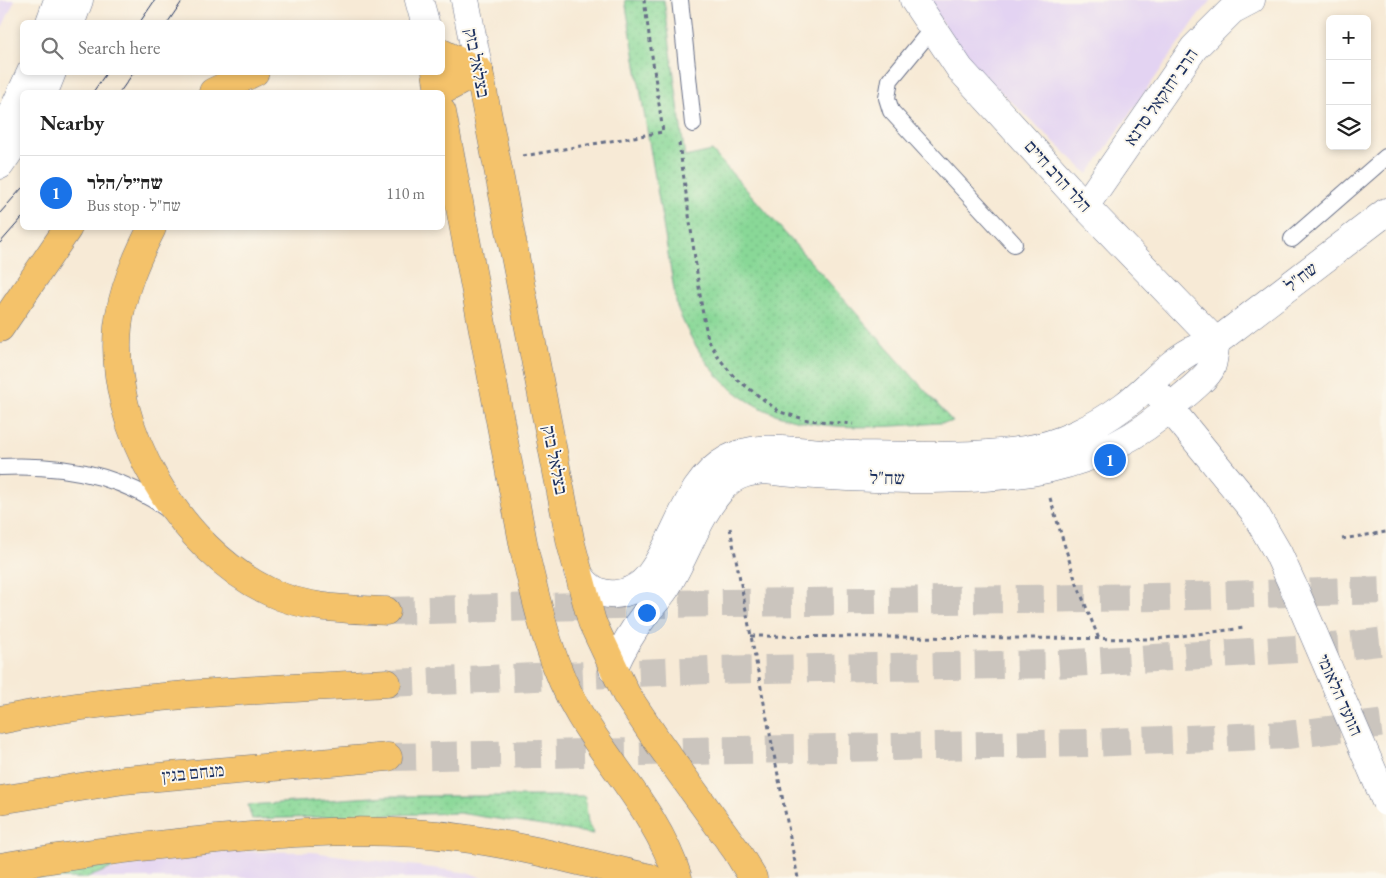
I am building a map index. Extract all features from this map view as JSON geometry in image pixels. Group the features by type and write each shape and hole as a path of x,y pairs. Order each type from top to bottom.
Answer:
{"highway":[{"path":"445,54 479,71"},
{"path":"443,90 479,71"},
{"name":"בצלאל בזק","path":"479,71 578,572 592,622 613,670 640,717 731,842 753,878"},
{"path":"216,90 249,75"},
{"path":"436,75 439,90"},
{"path":"445,128 525,553 541,622 557,668 576,707 646,810 666,847 678,878"},
{"path":"0,328 67,230"},
{"path":"151,230 137,257 123,299 118,327 119,376 124,401 140,450 170,503 186,524 226,564 270,592 320,606 386,611"},
{"path":"0,720 32,713 148,699 387,683"},
{"name":"מנחם בגין","path":"0,800 124,780 388,757"},
{"path":"0,867 86,853 181,842 334,830 462,838 520,848 650,878"},
{"path":"520,848 568,878"}],"street":[{"path":"51,20 58,0"},
{"path":"72,20 79,0"},
{"path":"419,0 424,20"},
{"name":"בצלאל בזק","path":"465,0 479,71"},
{"name":"הלר הרב חיים","path":"914,0 960,69 1085,206 1216,342"},
{"name":"הרב יחזקאל סרנא","path":"1085,206 1194,48 1232,10 1252,0"},
{"path":"23,90 30,75"},
{"path":"45,90 51,75"},
{"path":"0,131 14,111 20,97"},
{"path":"0,165 20,136"},
{"name":"שח\"ל","path":"578,572 590,587 608,595 623,594 637,588 650,575 662,557 685,509 709,473 715,467 744,452 762,449 782,449 834,454 936,456 999,454 1027,450 1077,433 1109,417 1191,351 1216,342 1386,212"},
{"name":"שח\"ל","path":"613,670 631,634 666,589 702,516 725,485 737,476 749,471 766,470 868,478 955,479 1046,470 1115,445 1142,431 1211,370 1216,342"},
{"name":"הוועד הלאומי","path":"1150,384 1253,510 1278,553 1386,802"}],"lane":[{"path":"680,0 693,124"},
{"path":"932,29 890,80 887,98 891,111 1014,244"},
{"path":"1292,239 1386,157"},
{"path":"0,467 53,467 89,473 125,483 147,494 186,524"}],"path":[{"path":"522,156 663,132 644,0"},
{"path":"693,124 678,136 702,309 708,339 718,357 735,378 780,412 808,420 855,424"},
{"path":"1048,491 1075,579 1099,638"},
{"path":"729,524 798,878"},
{"path":"1342,539 1386,532"},
{"path":"751,636 1157,638 1245,628"}],"shaded area":[{"path":"0,0 15,0 0,32"},
{"path":"927,0 1212,0 1198,16 1088,174 968,61"},
{"path":"219,851 312,852 470,873 482,878 60,878"}],"green space":[{"path":"625,0 664,0 685,157 712,151 953,422 866,427 826,425 789,418 755,405 725,383 699,351 677,307"},
{"path":"388,796 585,796 588,823 594,834 459,813 252,819 248,805"},
{"path":"129,861 87,878 36,878 41,877"}],"tunnel":[{"path":"386,611 658,604 1161,597 1386,590"},
{"path":"387,683 710,670 1057,664 1345,646 1386,641"},
{"path":"388,757 1089,743 1287,735 1386,723"}],"tram line":[{"path":"141,20 155,0"},
{"path":"169,20 183,0"},
{"path":"94,90 105,75"},
{"path":"121,90 132,75"},
{"path":"0,213 20,190"},
{"path":"0,243 20,220"}],"place":[{"name":"שח״ל/הלר","path":"1110,460"}]}
